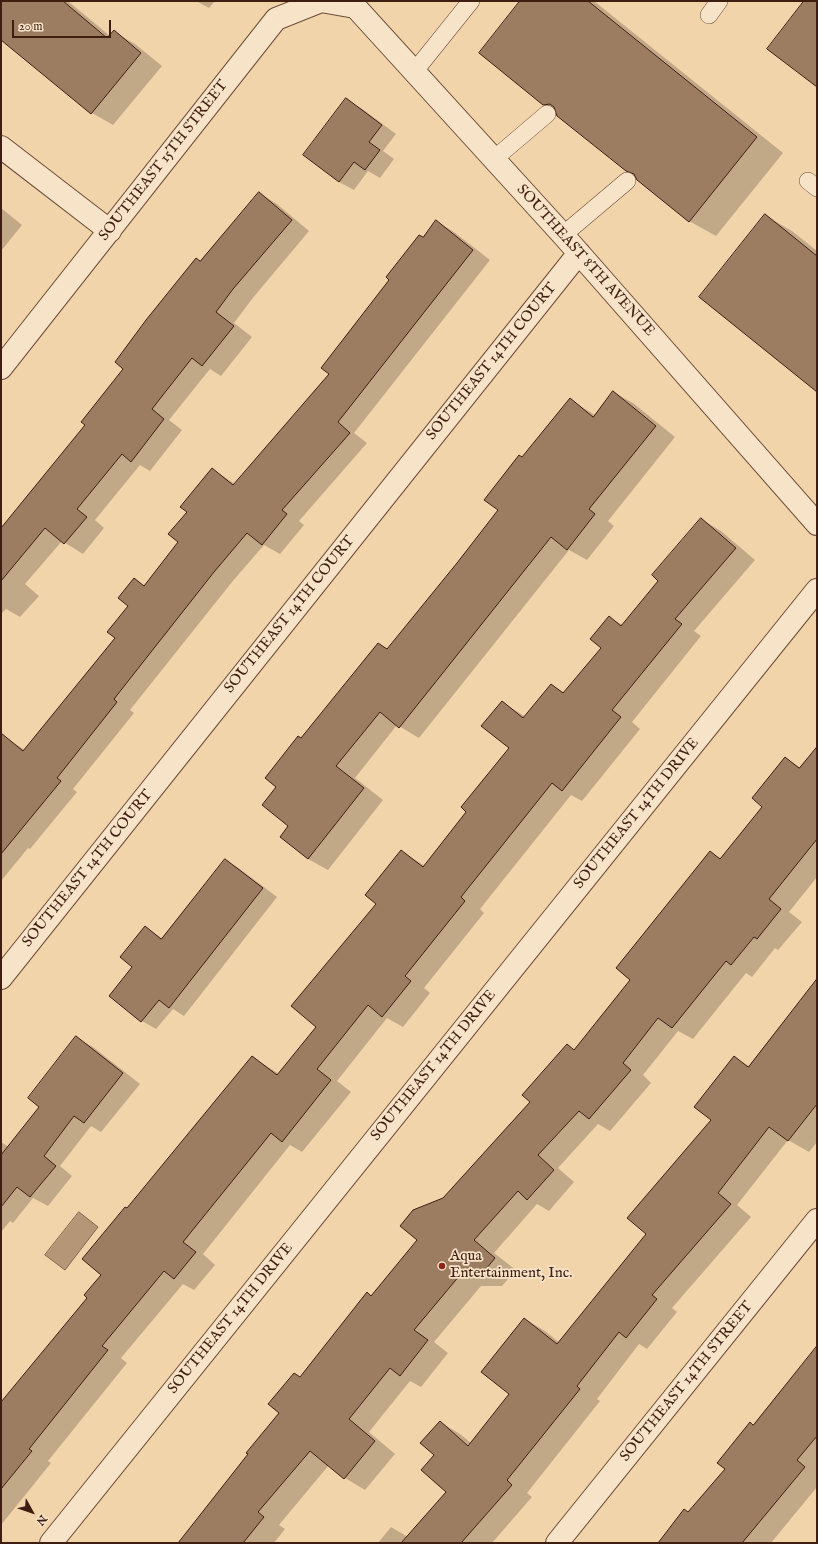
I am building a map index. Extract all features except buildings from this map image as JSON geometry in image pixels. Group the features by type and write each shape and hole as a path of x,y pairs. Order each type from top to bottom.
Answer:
{"street":[{"name":"SOUTHEAST 15TH STREET","path":"1,368 276,19 321,1 355,3"},
{"name":"SOUTHEAST 8TH AVENUE","path":"355,3 414,72 579,252 817,524"},
{"path":"1,147 110,230"},
{"name":"SOUTHEAST 14TH COURT","path":"1,978 579,252"},
{"name":"SOUTHEAST 14TH DRIVE","path":"52,1543 817,590"},
{"name":"SOUTHEAST 14TH STREET","path":"557,1543 817,1220"}],"lane":[{"path":"414,72 471,1"},
{"path":"709,15 719,1"},
{"path":"494,159 547,114"},
{"path":"563,235 627,181"}],"shaded area":[{"path":"79,1212 98,1227 65,1270 45,1255"}],"place":[{"name":"Aqua Entertainment, Inc.","path":"442,1266"}]}
